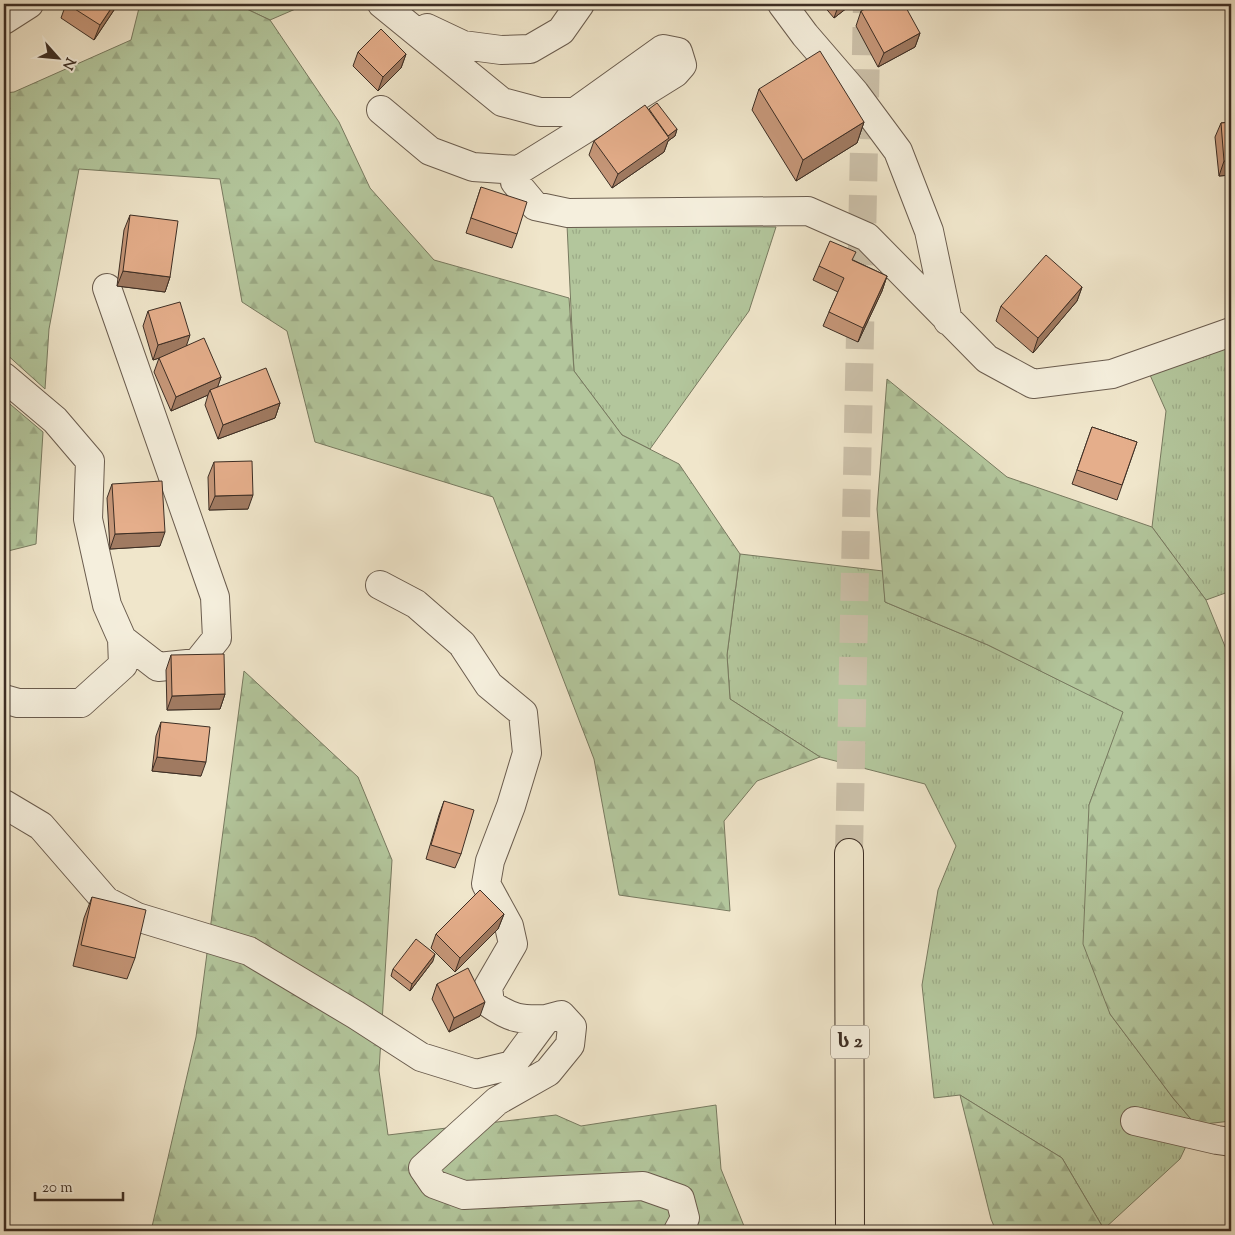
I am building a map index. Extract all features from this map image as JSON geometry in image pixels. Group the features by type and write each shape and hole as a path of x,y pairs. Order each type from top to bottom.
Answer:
{"highway":[{"name":"ს 2","path":"849,853 850,1231"}],"street":[{"path":"4,20 28,4"},
{"path":"387,8 463,45 501,50 530,49 561,32 580,4"},
{"path":"782,4 805,35 855,93 898,151 929,231 948,321"},
{"path":"381,110 430,151 473,167 519,170 675,73 682,65 678,52 663,49 575,112 540,112 502,102 387,8"},
{"path":"519,170 515,182 535,206 568,213 808,211 867,237 987,359 1033,384 1112,374 1231,332"},
{"path":"107,288 215,597 216,638 197,663 158,667 122,639"},
{"path":"4,377 54,420 90,461 88,519 107,604 122,639 123,665 81,703 18,703 4,699"},
{"path":"380,585 416,604 462,644 490,685 522,713 527,753 511,806 490,861 486,884 509,926 513,944 488,987 490,1004 504,1014 522,1020 546,1019 561,1015 572,1027 570,1045 548,1072 498,1101 423,1168 434,1184 464,1195 643,1186 680,1199 685,1218 678,1231"},
{"path":"4,804 41,826 106,901 136,917 248,951 356,1015 422,1057 476,1074 512,1065 546,1019"},
{"path":"1135,1121 1231,1142"}],"green space":[{"path":"140,4 236,4 270,20 339,122 370,188 434,260 569,298 574,371 622,435 679,464 740,554 727,655 730,699 820,757 757,781 724,821 730,911 619,895 594,759 493,497 315,442 287,331 242,302 220,179 79,169 49,329 45,389 4,352 4,93 14,92 131,40"},
{"path":"236,4 307,4 270,20"},
{"path":"567,225 776,227 749,311 650,449 622,435 574,371"},
{"path":"1231,326 1231,591 1206,600 1152,527 1166,411 1146,366"},
{"path":"887,379 1007,477 1152,527 1206,600 1231,661 1231,1121 1196,1125 1173,1098 1110,1014 1083,944 1089,805 1123,712 988,645 885,602 877,509"},
{"path":"4,399 43,432 36,544 4,552"},
{"path":"740,554 883,571 885,602 988,645 1124,712 1089,805 1110,1014 1173,1098 1196,1125 1180,1159 1104,1229 1062,1158 960,1095 934,1098 922,985 938,890 956,846 925,784 820,757 730,699 727,655"},
{"path":"244,671 358,777 392,860 379,1071 388,1135 556,1115 581,1126 716,1105 721,1169 746,1231 151,1231 196,1037"},
{"path":"960,1095 1062,1158 1105,1231 996,1231 991,1219"}],"building":[{"path":"67,4 114,4 100,25"},
{"path":"875,4 904,4 920,33 884,53 861,11"},
{"path":"381,29 406,54 383,77 358,52"},
{"path":"820,51 864,122 803,160 759,89"},
{"path":"657,103 677,129 668,136 649,109"},
{"path":"645,105 669,138 618,174 594,141"},
{"path":"1231,122 1231,161 1224,161 1221,123"},
{"path":"481,187 527,202 517,234 471,218"},
{"path":"130,215 178,221 170,277 123,271"},
{"path":"830,241 856,252 852,260 887,276 863,328 829,312 844,278 819,266"},
{"path":"1046,255 1082,287 1038,338 1001,306"},
{"path":"180,302 190,335 158,345 148,311"},
{"path":"204,338 221,377 176,397 159,358"},
{"path":"266,368 280,403 223,425 210,390"},
{"path":"1092,427 1137,442 1122,485 1077,470"},
{"path":"252,461 253,495 215,496 214,462"},
{"path":"162,481 165,532 115,534 112,484"},
{"path":"224,654 225,694 172,696 171,655"},
{"path":"161,722 210,727 206,762 157,757"},
{"path":"444,801 474,810 461,854 431,845"},
{"path":"480,890 504,914 460,958 436,934"},
{"path":"92,897 146,910 135,958 81,945"},
{"path":"416,939 435,954 412,984 393,969"},
{"path":"468,968 485,1002 454,1018 437,984"}],"tunnel":[{"path":"849,853 867,4"}]}
